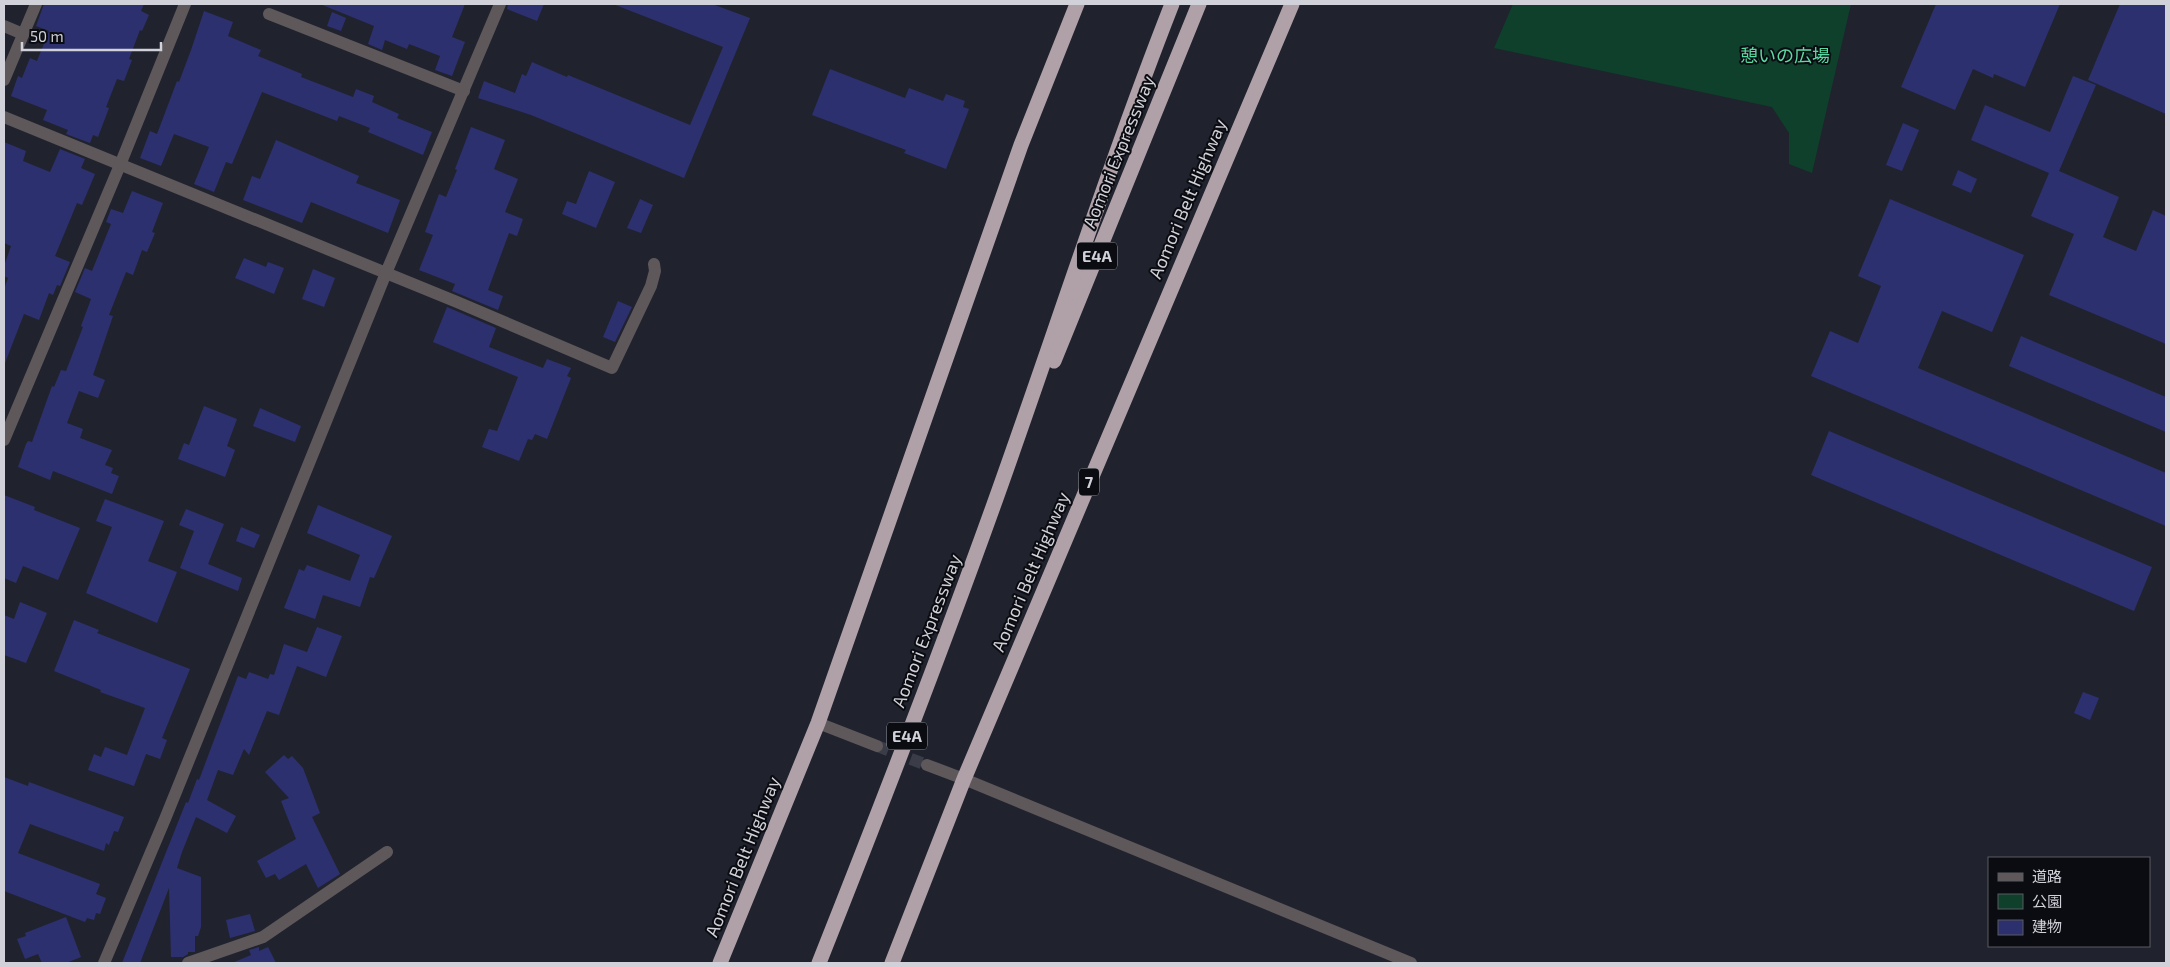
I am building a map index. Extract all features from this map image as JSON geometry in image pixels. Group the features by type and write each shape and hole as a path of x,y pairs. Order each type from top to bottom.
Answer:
{"highway":[{"name":"Aomori Belt Highway","path":"720,963 818,723 1021,145 1077,4"},
{"name":"Aomori Expressway","path":"819,963 885,797 993,508 1098,204 1172,4"},
{"name":"Aomori Expressway","path":"993,508 1116,212 1199,4"},
{"name":"Aomori Belt Highway","path":"892,963 964,779 1292,4"}],"street":[{"path":"4,80 36,4"},
{"path":"4,440 7,426 120,165 185,4"},
{"path":"104,963 165,819 386,274 500,4"},
{"path":"268,14 464,91"},
{"path":"4,26 23,34"},
{"path":"4,117 612,368 651,286 655,271 654,264"},
{"path":"818,723 877,746"},
{"path":"926,765 1411,963"},
{"path":"188,963 263,937 388,852"}],"green space":[{"name":"憩いの広場","path":"1513,4 1851,4 1812,173 1789,164 1789,133 1772,107 1494,48"}],"building":[{"path":"44,4 144,4 141,11 149,15 142,31 140,30 129,59 132,60 124,81 117,79 106,107 109,108 98,137 93,135 90,143 66,134 68,130 43,120 47,110 11,96 18,76 22,78 30,58 37,61 49,31 36,26"},
{"path":"320,4 465,4 452,37 465,42 452,76 435,70 440,56 409,44 407,49 385,40 382,50 368,44 374,26"},
{"path":"508,4 544,4 537,21 507,9"},
{"path":"613,4 712,4 750,18 684,178 531,115 478,98 484,81 515,93 522,74 526,76 532,62 690,125 723,47"},
{"path":"1936,4 2060,4 2025,87 1994,74 1993,78 1973,69 1955,110 1901,87"},
{"path":"2120,4 2166,4 2166,114 2088,80"},
{"path":"204,11 233,22 228,36 261,50 258,56 302,74 301,77 353,97 356,89 374,96 372,102 399,114 397,118 432,132 423,155 368,132 370,128 339,116 337,121 262,92 232,164 226,162 214,192 194,184 209,147 174,134 161,166 140,158 150,131 157,134 177,81 179,82"},
{"path":"332,12 346,18 341,31 327,26"},
{"path":"830,69 905,98 909,88 943,101 946,94 965,101 963,107 969,109 946,169 904,153 906,150 812,115"},
{"path":"2073,76 2096,85 2059,171 2119,197 2103,237 2136,251 2153,210 2166,216 2166,344 2049,295 2074,234 2031,216 2049,173 1971,140 1985,105 2050,132"},
{"path":"1903,123 1919,130 1902,171 1886,165"},
{"path":"471,127 505,140 494,169 518,179 505,212 523,219 517,236 509,233 488,290 503,296 498,310 452,291 455,284 419,270 433,235 425,232 439,194 446,197"},
{"path":"276,140 359,176 356,183 400,200 388,233 311,202 302,223 243,200 252,176 260,179"},
{"path":"4,142 26,151 23,161 50,172 60,149 85,159 81,168 95,174 82,205 77,203 55,256 70,262 60,286 57,285 53,295 49,293 39,320 24,314 5,363 4,289 8,278 4,276 4,266 11,246 4,243"},
{"path":"1958,170 1977,179 1971,193 1952,185"},
{"path":"589,171 615,182 596,228 562,214 567,201 576,204"},
{"path":"132,191 163,203 152,232 155,233 147,252 142,250 133,275 126,272 109,315 113,316 93,375 105,380 98,398 79,391 67,423 83,429 80,438 112,450 105,465 113,468 111,473 119,476 112,494 53,471 50,480 18,467 26,444 28,441 32,442 52,386 54,387 61,370 66,371 83,327 81,326 91,299 75,292 85,268 92,271 111,224 106,222 111,209 123,213"},
{"path":"640,199 653,205 641,233 627,228"},
{"path":"1890,199 2024,255 1992,332 1942,311 1918,368 2166,473 2166,526 1811,376 1830,331 1858,343 1881,286 1858,276"},
{"path":"244,258 266,267 268,262 284,268 274,294 235,278"},
{"path":"313,269 335,278 324,307 302,299"},
{"path":"618,301 632,307 615,342 603,337"},
{"path":"447,307 496,328 489,347 543,368 547,359 571,368 567,376 571,378 547,439 535,434 532,440 528,439 519,461 482,447 489,429 497,431 518,377 433,342"},
{"path":"2021,336 2166,397 2166,432 2009,366"},
{"path":"204,406 237,419 227,446 235,450 225,477 178,459 184,443 189,445"},
{"path":"260,408 301,426 295,442 253,426"},
{"path":"1829,431 2152,567 2134,611 1811,475"},
{"path":"4,495 35,507 34,510 80,528 58,580 23,566 16,583 4,578"},
{"path":"105,499 164,521 148,561 177,572 157,623 86,593 112,527 96,521"},
{"path":"318,505 392,536 374,578 370,577 360,607 323,595 315,619 284,608 299,569 304,571 307,565 350,581 360,555 307,533"},
{"path":"186,509 224,524 208,564 242,578 238,591 180,568 194,531 179,525"},
{"path":"241,527 260,535 254,548 236,541"},
{"path":"20,602 47,613 26,663 4,655 4,615 14,619"},
{"path":"74,620 99,630 97,633 190,669 162,738 167,740 160,759 146,754 134,786 88,770 94,754 101,757 105,747 127,755 145,708 100,692 101,690 54,671"},
{"path":"317,627 342,636 326,677 297,666 279,715 267,711 249,755 244,749 233,775 218,770 207,800 236,816 227,833 196,817 182,852 177,868 201,877 201,927 198,936 195,936 195,952 188,952 183,957 171,957 169,888 140,963 122,963 186,802 188,803 197,779 199,780 238,676 246,679 249,672 268,679 270,674 274,675 284,644 307,652"},
{"path":"2083,692 2099,698 2090,720 2074,713"},
{"path":"284,755 288,759 292,756 303,768 320,813 312,817 340,874 318,888 306,864 279,880 275,874 266,878 257,861 296,839 281,801 289,798 265,772"},
{"path":"4,777 28,786 29,782 124,817 118,832 114,831 109,845 106,843 104,851 30,824 18,853 100,884 96,894 106,898 100,914 96,913 94,920 87,918 85,922 4,891"},
{"path":"250,914 255,931 230,938 226,920"},
{"path":"66,917 81,957 66,963 42,963 38,954 25,959 17,939 26,936 25,933"},
{"path":"259,947 259,951 268,947 276,963 232,963 251,955 249,950"}],"tunnel":[{"path":"877,746 927,765"}]}
